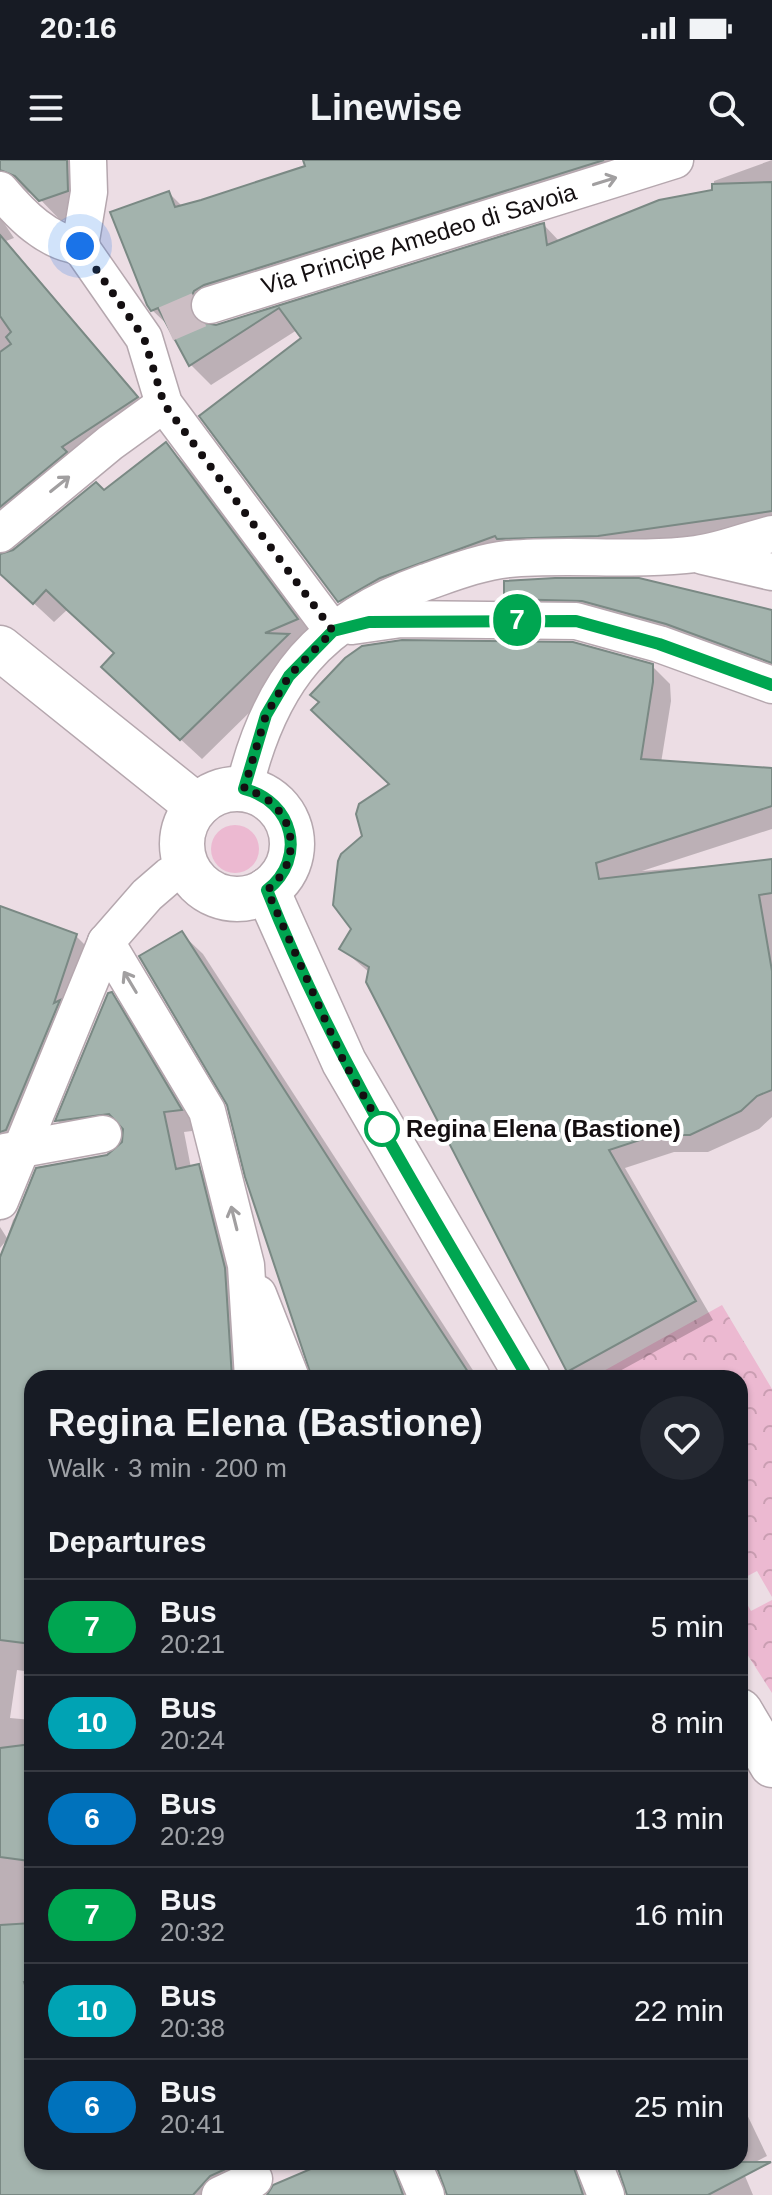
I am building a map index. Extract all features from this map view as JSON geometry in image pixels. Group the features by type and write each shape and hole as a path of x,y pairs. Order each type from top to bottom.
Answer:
{"street":[{"path":"80,246 89,192 88,160"},
{"name":"Via Principe Amedeo di Savoia","path":"210,305 675,160"},
{"path":"0,190 16,209 60,243 80,246 155,331 164,404 333,631"},
{"path":"0,534 110,443 164,404"},
{"path":"244,789 266,715 289,676 333,631 364,608 405,590 505,559 697,554 772,534"},
{"path":"697,554 772,572"},
{"path":"333,631 369,622 401,619 576,621 659,644 772,685"},
{"path":"0,648 197,806"},
{"path":"244,789 267,798 277,806 290,829 289,863 267,890 246,899 223,898 197,883 186,867 181,843 183,830 197,806 222,791 244,789"},
{"path":"0,1201 11,1152 106,942 147,895 169,876 186,867"},
{"path":"267,890 344,1062 523,1370"},
{"path":"106,942 207,1111 246,1265 288,1370"},
{"path":"11,1152 103,1134"},
{"path":"246,1265 253,1370"},
{"path":"748,1724 772,1765"},
{"path":"415,2170 426,2195"},
{"path":"596,2170 606,2195"},
{"path":"220,2195 256,2179"}],"green space":[{"path":"235,825 252,832 259,849 252,866 235,873 218,866 211,849 218,832"},
{"path":"722,1305 772,1389 772,1597 757,1571 748,1576 748,1370 605,1370"},
{"path":"772,1600 772,1693 748,1656 748,1606 751,1611"}],"building":[{"path":"0,160 67,160 68,191 39,201 15,176 0,170"},
{"path":"303,160 604,160 204,285 194,291 189,301 190,312 196,321 216,325 544,223 547,245 659,200 712,190 712,184 772,182 772,511 598,536 497,539 495,536 380,578 338,602 199,416 301,338 279,308 189,366 158,308 151,311 147,305 110,212 169,191 175,207 201,200 305,166"},
{"path":"0,235 138,397 62,447 67,452 0,507 0,352 11,344 6,337 11,332 0,316"},
{"path":"166,442 298,619 265,633 289,634 180,740 101,667 114,653 46,590 33,604 0,574 0,554 13,550 96,482 104,490"},
{"path":"639,578 772,610 772,663 666,624 582,601 504,599 504,581"},
{"path":"402,640 573,642 653,664 641,759 772,768 772,806 596,863 599,879 772,859 772,893 759,895 772,971 772,1090 757,1096 741,1111 690,1135 655,1135 609,1150 696,1301 571,1370 566,1370 366,982 369,967 339,949 351,929 333,905 338,861 341,854 362,836 356,814 359,804 389,784 311,710 319,702 310,695 345,658 362,646"},
{"path":"0,906 77,934 54,1003 60,1000 6,1130 0,1132"},
{"path":"182,931 467,1370 309,1370 245,1177 227,1105 139,956"},
{"path":"112,992 182,1110 164,1112 176,1169 199,1164 225,1268 231,1370 24,1370 24,1643 0,1640 0,1257 36,1168 107,1155 122,1142 123,1129 109,1114 55,1121 108,993"},
{"path":"24,1745 24,1860 0,1857 0,1748"},
{"path":"24,1924 24,2170 223,2170 210,2176 193,2195 0,2195 0,1925"},
{"path":"748,2162 771,2162 708,2195 627,2195 619,2170 748,2170"},
{"path":"308,2170 394,2170 403,2195 267,2195 273,2185"},
{"path":"438,2170 575,2170 583,2195 447,2195"}],"tunnel":[{"path":"166,324 210,305"}],"bus line":[{"name":"7","path":"523,1370 344,1062 289,946 267,890 276,883 289,863 292,837 285,817 277,806 267,798 244,789 251,756 266,715 289,676 333,631 369,622 401,619 576,621 659,644 772,685"}],"place":[{"name":"Regina Elena (Bastione)","path":"382,1129"}],"route":[{"path":"80,246 144,338 164,404 333,631 289,676 266,715 251,756 244,789 267,798 277,806 290,829 292,846 289,863 276,883 267,890 289,946 344,1062 389,1140 382,1129"}]}
